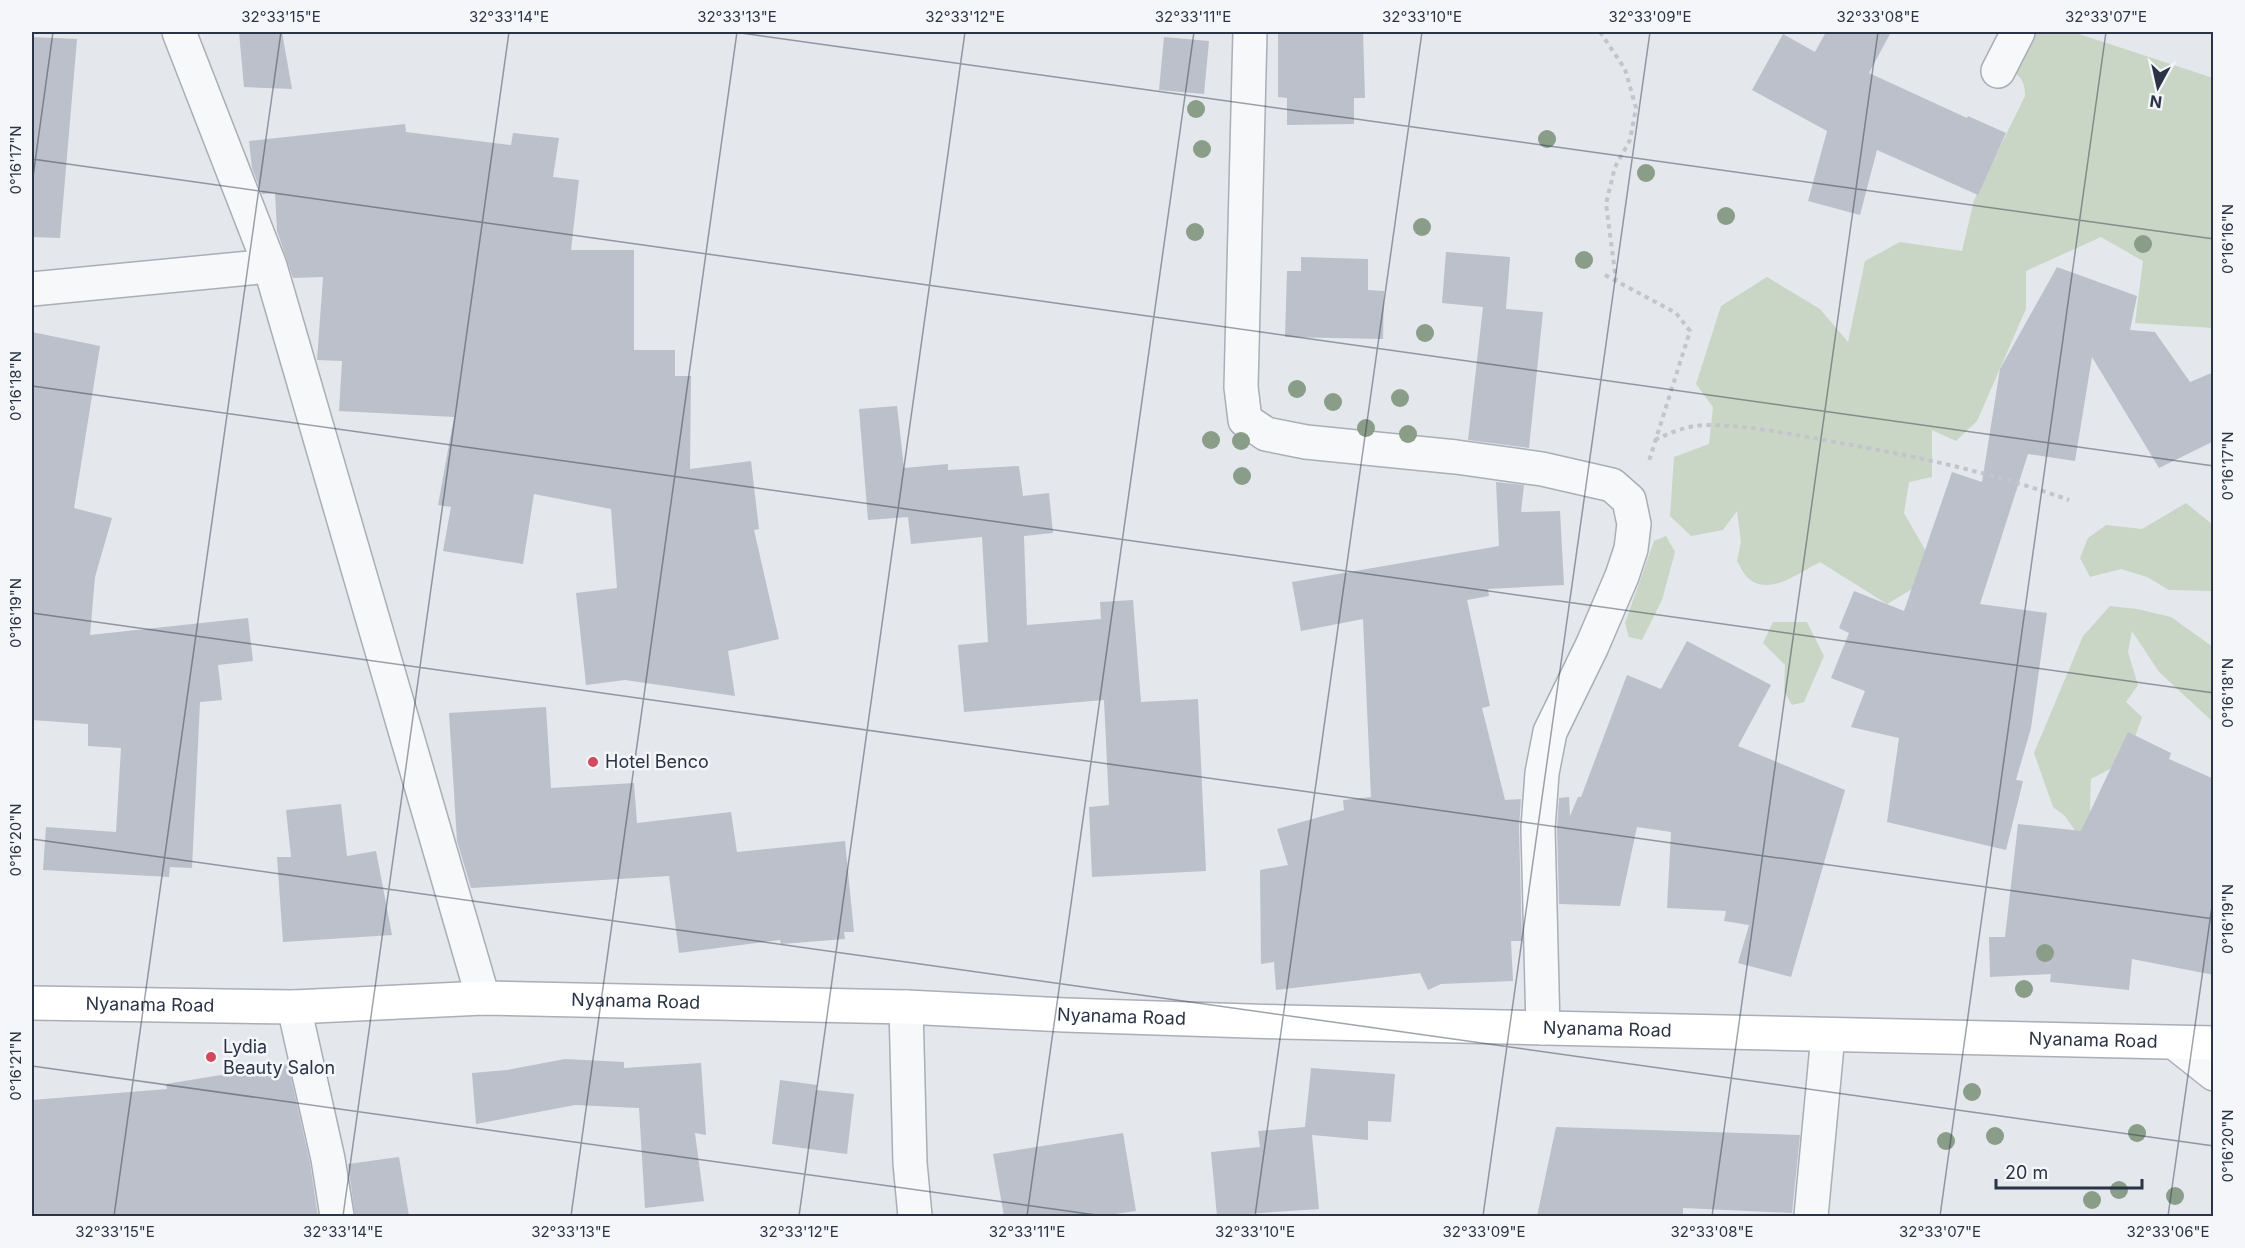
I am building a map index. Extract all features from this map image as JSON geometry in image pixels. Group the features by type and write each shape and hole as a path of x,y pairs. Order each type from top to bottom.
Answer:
{"street":[{"path":"179,32 270,266 483,998"},
{"path":"1250,32 1241,387 1245,420 1266,434 1306,442 1532,467 1612,485 1629,500 1634,524 1622,576 1592,646 1550,732 1542,773 1538,828 1543,1028"},
{"path":"1998,71 2018,32"},
{"path":"32,289 270,266"},
{"name":"Nyanama Road","path":"32,1003 294,1006 483,998 906,1007 1065,1015 1543,1028 2214,1043"},
{"path":"294,1006 328,1159 337,1216"},
{"path":"906,1007 910,1163 915,1216"},
{"path":"1811,1216 1828,1035"},
{"path":"2175,1043 2214,1074"}],"path":[{"path":"1600,32 1625,69 1636,108 1630,140 1614,167 1606,204 1617,280"},
{"path":"1605,275 1676,313 1690,332 1644,477 1634,524"},
{"path":"1655,440 1675,430 1706,425 1780,432 1910,455 2026,485 2069,500"}],"green space":[{"path":"2031,32 2073,32 2213,78 2213,328 2135,323 2143,261 2101,237 2026,271 2026,309 1977,421 1956,441 1932,430 1932,477 1909,482 1904,513 1931,560 1924,582 1887,604 1820,562 1784,581 1764,585 1755,583 1746,575 1737,561 1741,542 1737,511 1723,530 1691,536 1670,516 1674,457 1709,444 1713,407 1696,384 1721,306 1767,277 1820,309 1848,342 1865,261 1900,242 1962,251 1974,200 2025,96 2022,81 2011,70"},
{"path":"2186,503 2213,525 2214,588 2211,591 2169,590 2147,577 2121,569 2090,577 2080,558 2088,538 2106,525 2142,529"},
{"path":"1666,536 1675,552 1662,600 1642,640 1629,637 1625,623 1654,541"},
{"path":"2110,606 2137,609 2171,617 2213,647 2213,722 2159,672 2132,631 2128,652 2138,685 2126,702 2142,717 2127,760 2091,779 2089,837 2080,838 2065,816 2053,807 2034,753 2083,636"},
{"path":"1773,622 1807,622 1824,656 1804,702 1792,705 1784,691 1785,665 1763,643"}],"building":[{"path":"239,32 282,32 292,89 244,87"},
{"path":"1278,32 1363,32 1365,98 1354,98 1354,124 1287,125 1287,98 1278,97"},
{"path":"1826,32 1891,32 1869,73 1967,118 1968,116 2006,133 1978,195 1877,150 1860,215 1808,201 1827,131 1752,90 1783,34 1815,52"},
{"path":"32,37 77,39 60,238 32,237"},
{"path":"1164,37 1209,41 1204,94 1159,90"},
{"path":"405,124 406,132 511,145 513,133 559,138 553,177 579,180 571,250 634,250 634,350 675,350 675,376 691,376 690,469 751,461 759,529 754,530 779,639 728,651 735,696 625,680 586,685 576,593 617,588 611,509 534,494 523,564 443,551 451,507 438,505 454,417 339,411 342,361 317,360 323,277 293,278 277,231 275,193 262,194 252,168 249,141"},
{"path":"1446,252 1510,257 1506,309 1543,312 1529,448 1468,440 1483,307 1442,303"},
{"path":"1301,257 1368,259 1368,290 1384,291 1383,339 1285,337 1287,271 1301,271"},
{"path":"2057,267 2137,296 2130,330 2155,332 2190,382 2214,372 2214,441 2159,468 2092,357 2075,461 2028,454 1980,604 2047,613 2031,728 2016,780 2023,781 2006,850 1887,822 1899,738 1851,727 1865,691 1831,678 1849,633 1839,628 1854,591 1904,611 1952,472 1982,482 2000,369"},
{"path":"32,332 100,346 74,508 112,518 95,577 90,635 248,618 253,661 218,665 222,700 200,702 192,868 170,867 169,877 43,870 46,827 116,832 121,748 88,746 88,724 32,720"},
{"path":"897,406 904,468 948,464 948,470 1019,466 1023,496 1049,493 1053,533 1024,536 1027,625 1101,619 1100,602 1133,600 1141,702 1198,699 1206,871 1092,877 1089,807 1109,805 1104,700 964,712 958,645 988,642 982,537 911,544 908,517 868,520 859,409"},
{"path":"1496,482 1524,485 1521,512 1560,511 1564,585 1488,589 1489,596 1467,600 1490,706 1482,708 1505,800 1521,799 1519,828 1522,941 1511,941 1513,981 1441,984 1428,990 1420,973 1276,990 1274,962 1261,964 1260,870 1288,865 1277,829 1344,810 1343,800 1371,797 1363,619 1301,631 1292,582 1499,546"},
{"path":"1687,641 1771,685 1738,746 1845,790 1791,977 1738,963 1749,925 1724,921 1726,911 1667,908 1671,832 1637,827 1620,906 1559,904 1557,828 1559,798 1569,797 1570,816 1578,797 1581,797 1627,675 1661,689"},
{"path":"546,707 551,788 634,783 637,823 731,812 737,852 845,841 854,932 844,932 845,939 781,944 780,940 679,953 669,876 471,888 457,841 449,713"},
{"path":"2128,732 2171,753 2169,759 2214,779 2214,975 2132,959 2129,990 2050,982 2051,974 1990,977 1989,937 2005,937 2018,824 2081,831"},
{"path":"341,804 347,856 376,851 392,935 283,942 277,857 291,857 286,810"},
{"path":"565,1059 624,1062 624,1068 701,1063 706,1135 695,1133 704,1201 645,1208 639,1108 575,1105 476,1124 472,1073 507,1070"},
{"path":"288,1064 310,1163 318,1216 32,1216 32,1100 167,1089 166,1084"},
{"path":"1311,1068 1395,1074 1391,1122 1368,1121 1368,1140 1312,1135 1319,1209 1217,1216 1211,1152 1260,1147 1258,1131 1305,1127"},
{"path":"780,1080 817,1085 816,1090 854,1094 847,1154 772,1144"},
{"path":"1556,1127 1800,1135 1792,1213 1683,1208 1683,1216 1537,1216"},
{"path":"1123,1133 1136,1211 1101,1216 1004,1216 993,1154"},
{"path":"399,1157 409,1216 355,1216 348,1164"}],"place":[{"name":"Hotel Benco","path":"593,762"},
{"name":"Lydia Beauty Salon","path":"211,1057"}]}
